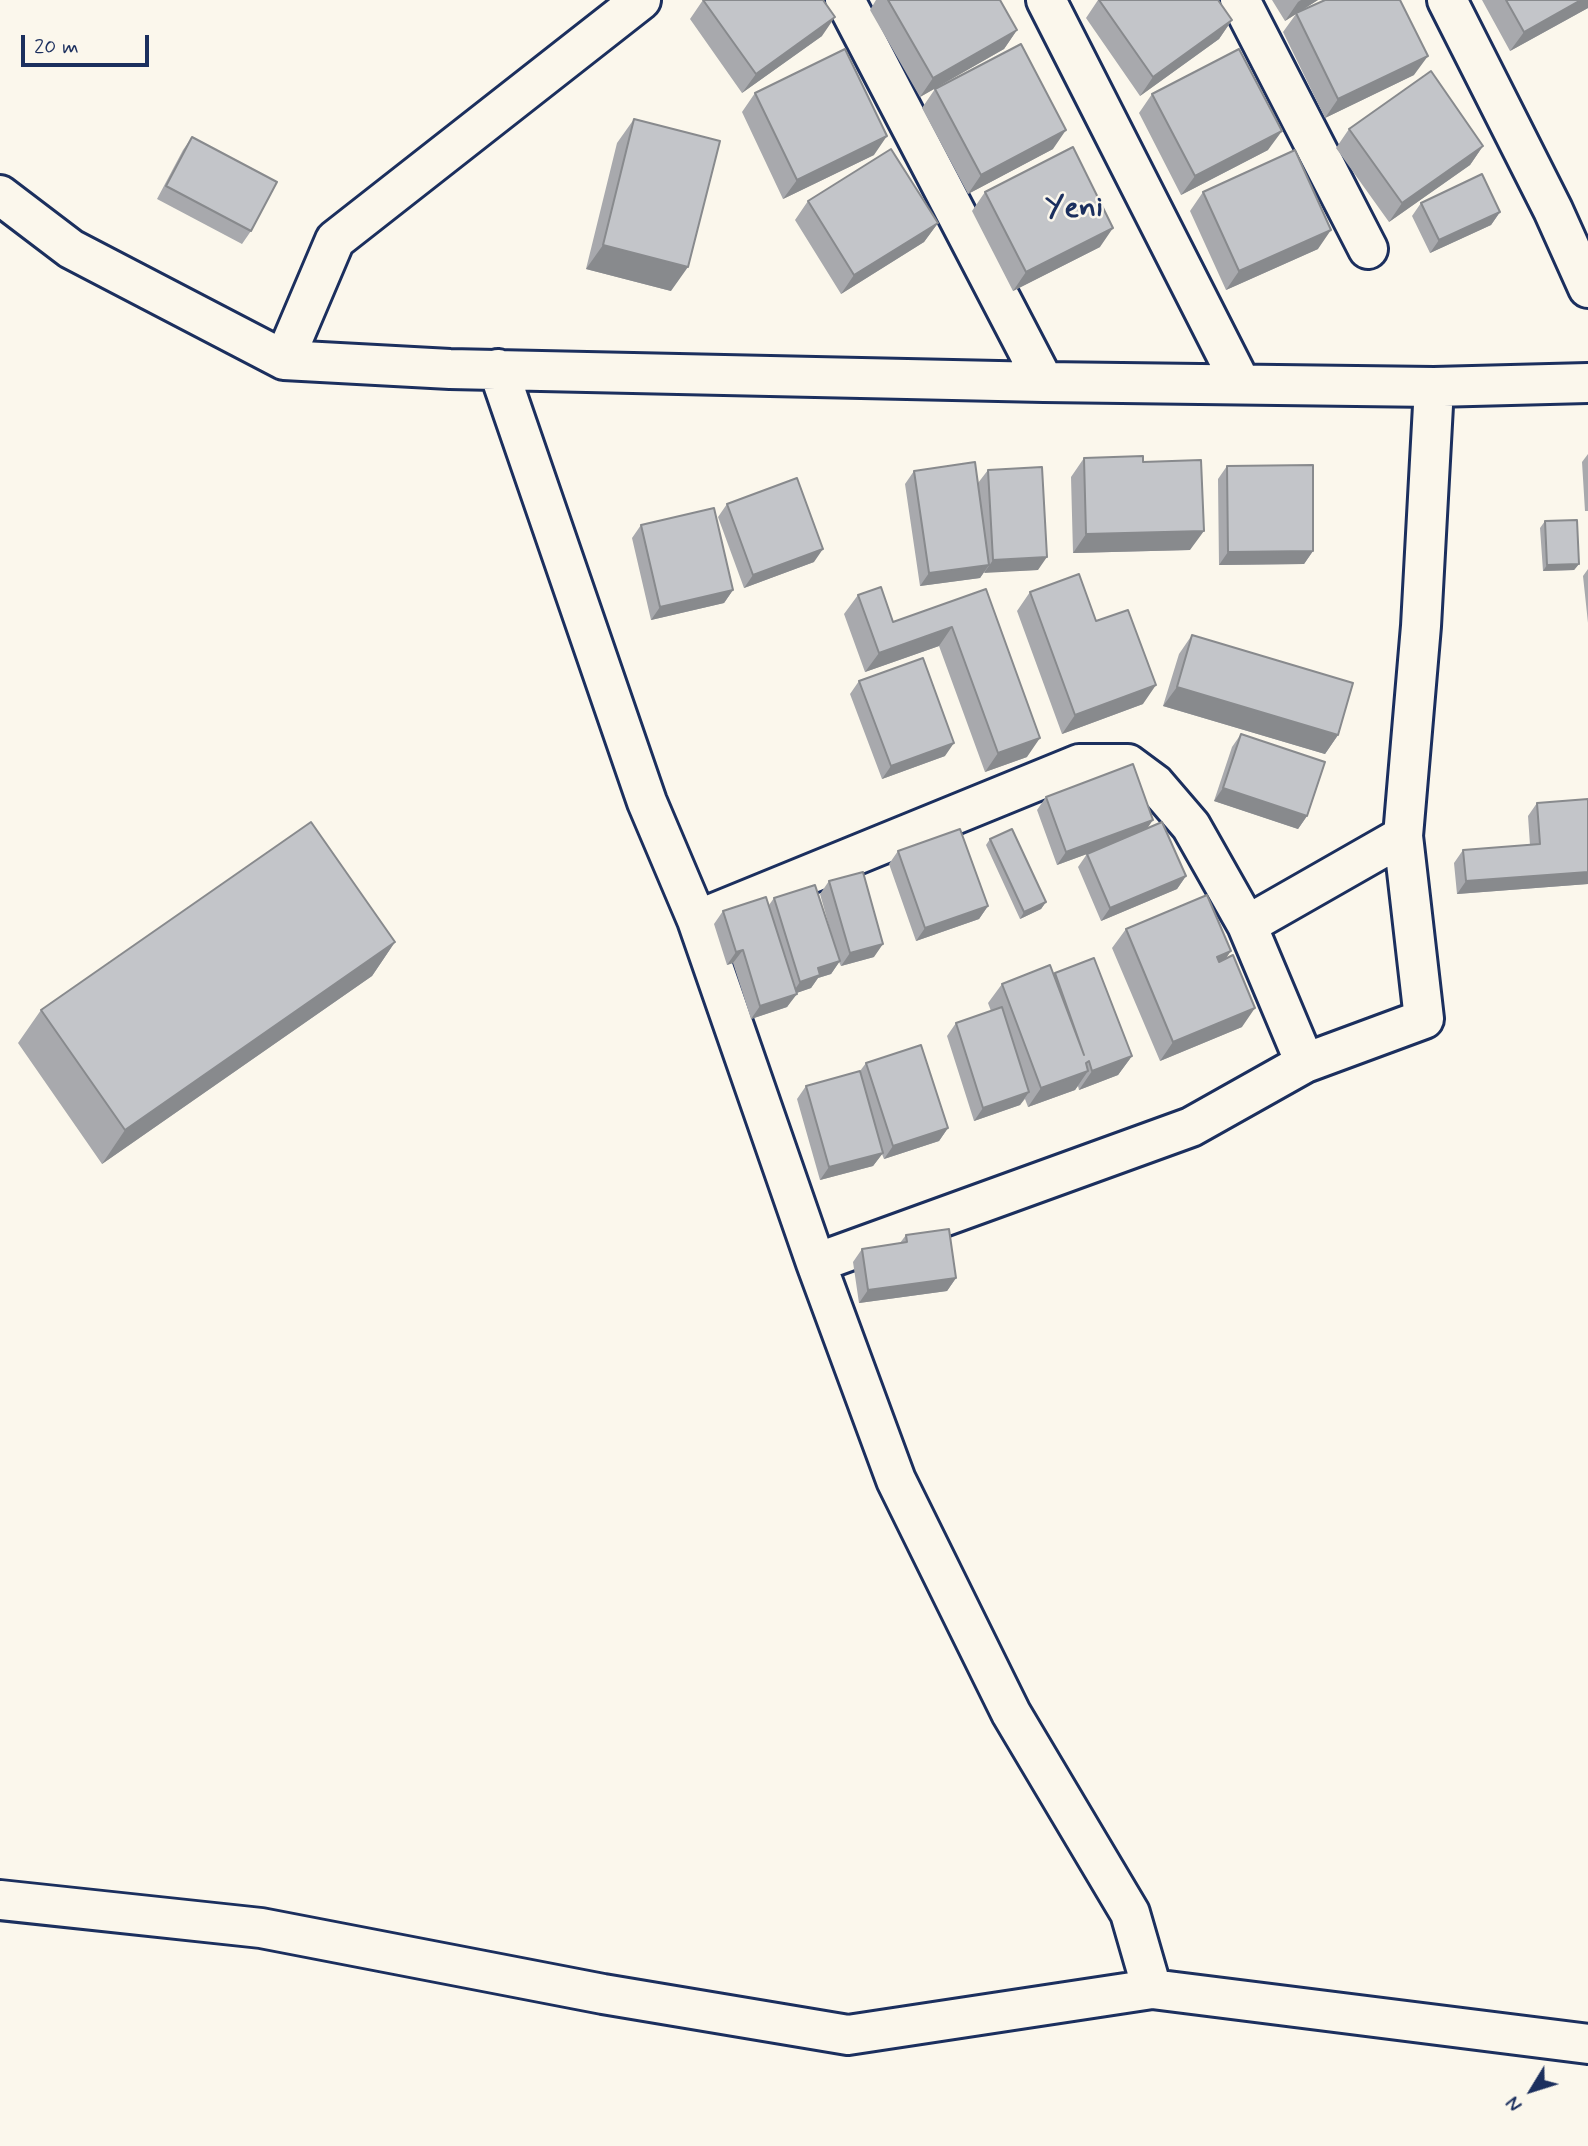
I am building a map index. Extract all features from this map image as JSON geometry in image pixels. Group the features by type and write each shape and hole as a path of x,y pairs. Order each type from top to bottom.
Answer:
{"street":[{"path":"284,360 334,240 641,0"},
{"path":"845,0 1044,382"},
{"path":"1046,0 1241,384"},
{"path":"1240,0 1368,249"},
{"path":"1447,0 1553,210 1588,289"},
{"path":"0,195 71,249 284,360 450,369 1044,382 1434,387 1588,383"},
{"path":"498,369 647,802 697,920 816,1263 896,1480 1011,1713 1130,1913 1152,1989"},
{"path":"816,1263 1191,1126 1305,1063 1424,1019 1403,836 1421,626 1434,387"},
{"path":"697,920 1079,765 1128,764 1155,784 1191,827 1247,925 1305,1063"},
{"path":"1247,925 1403,836"},
{"path":"0,1900 261,1928 603,1994 848,2035 1152,1989 1588,2044"}],"building":[{"path":"703,0 823,0 835,17 756,74"},
{"path":"888,0 1000,0 1017,30 933,78"},
{"path":"1099,0 1218,0 1232,20 1153,77"},
{"path":"1325,0 1400,0 1428,56 1338,99 1296,13"},
{"path":"1506,0 1581,0 1524,32"},
{"path":"1021,44 1066,130 981,175 935,89"},
{"path":"845,49 887,136 797,180 755,93"},
{"path":"1239,49 1282,131 1195,176 1152,94"},
{"path":"1431,71 1483,146 1402,203 1349,129"},
{"path":"634,119 720,141 688,267 603,245"},
{"path":"192,137 277,182 251,231 166,186"},
{"path":"1073,147 1113,228 1026,272 985,192"},
{"path":"891,149 938,223 854,275 808,201"},
{"path":"1295,150 1331,230 1239,271 1203,192"},
{"path":"1482,174 1500,212 1439,240 1421,203"},
{"path":"1143,456 1143,462 1201,460 1204,531 1086,534 1084,458"},
{"path":"975,462 989,565 929,573 914,471"},
{"path":"1313,465 1313,551 1228,552 1227,466"},
{"path":"1042,467 1047,557 993,560 988,470"},
{"path":"797,478 823,549 753,575 727,504"},
{"path":"714,508 733,590 660,607 641,525"},
{"path":"1577,520 1579,564 1547,565 1545,521"},
{"path":"1079,574 1096,621 1128,610 1156,685 1075,715 1030,592"},
{"path":"881,587 893,622 986,589 1040,738 998,753 952,627 879,653 858,595"},
{"path":"1192,635 1353,683 1338,735 1177,687"},
{"path":"923,658 954,743 891,766 859,681"},
{"path":"1241,734 1325,762 1307,816 1223,788"},
{"path":"1133,764 1153,820 1066,852 1046,797"},
{"path":"1588,799 1588,872 1466,881 1463,850 1540,844 1537,803"},
{"path":"311,822 395,942 125,1130 41,1010"},
{"path":"1162,822 1186,876 1110,908 1087,854"},
{"path":"960,829 988,906 925,928 898,851"},
{"path":"1012,829 1046,902 1024,912 990,839"},
{"path":"863,872 883,944 850,953 829,881"},
{"path":"815,885 840,961 818,968 820,975 800,982 774,898"},
{"path":"1207,895 1231,951 1217,957 1219,962 1233,955 1255,1008 1173,1042 1126,929"},
{"path":"766,897 797,994 760,1006 743,950 736,952 723,911"},
{"path":"1094,958 1132,1056 1092,1071 1089,1061 1086,1063 1088,1071 1041,1088 1002,984 1050,965 1084,1055 1055,973"},
{"path":"1002,1007 1029,1092 983,1108 956,1023"},
{"path":"921,1045 948,1128 893,1146 866,1063"},
{"path":"860,1071 883,1153 829,1167 806,1086"},
{"path":"949,1229 956,1278 868,1290 862,1249 907,1242 906,1235"}],"district":[{"name":"Yeni","path":"1074,210"}]}
